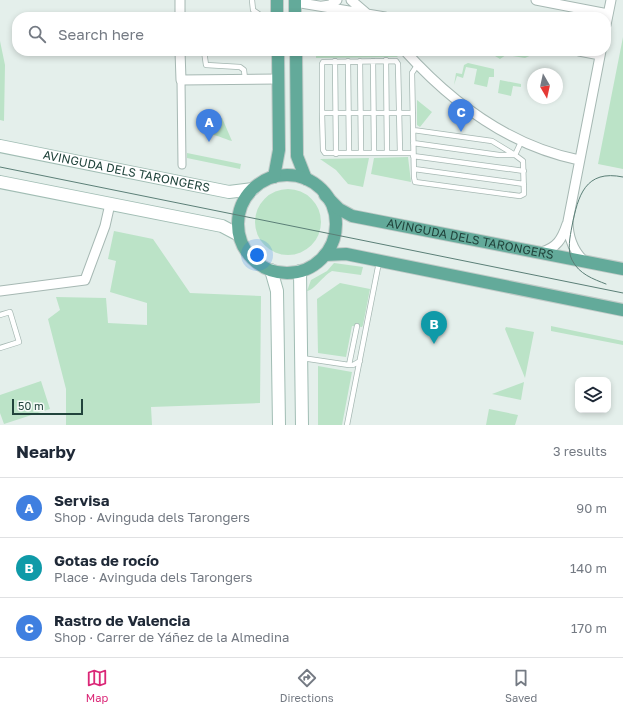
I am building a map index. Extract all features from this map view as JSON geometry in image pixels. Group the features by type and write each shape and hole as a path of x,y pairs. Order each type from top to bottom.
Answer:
{"main road":[{"path":"277,0 277,12"},
{"path":"295,1 295,12"},
{"path":"274,177 278,150 278,56"},
{"path":"296,56 297,156 306,179"},
{"name":"AVINGUDA DELS TARONGERS","path":"0,146 229,192 253,188"},
{"path":"290,176 306,179 326,195 333,210 335,229 331,245 325,255 314,265 300,271 286,273 271,270 254,260 242,244 238,225 240,210 245,199 253,188 274,177 290,176"},
{"path":"0,182 222,226 239,235"},
{"name":"AVINGUDA DELS TARONGERS","path":"326,195 339,209 352,216 623,269"},
{"path":"325,255 346,254 623,310"},
{"path":"271,270 277,291 279,425"},
{"path":"300,271 302,425"}],"street":[{"path":"180,0 180,12"},
{"path":"317,6 330,5 337,0"},
{"path":"351,0 365,12"},
{"path":"536,0 598,12"},
{"path":"608,12 611,0"},
{"path":"295,1 349,12"},
{"path":"180,56 182,165"},
{"path":"410,56 462,104 521,142 579,160"},
{"path":"539,253 556,246 561,239 568,221 599,56"},
{"path":"181,80 278,79"},
{"path":"0,291 85,280 106,226 110,204"},
{"path":"568,221 570,239 580,257 585,262"}],"lane":[{"path":"252,0 252,10 255,12"},
{"path":"205,56 206,66 240,67 244,70 245,79"},
{"path":"386,60 387,153"},
{"path":"400,153 398,64 396,61 326,61 322,64 323,150 325,153 413,154 524,171"},
{"path":"335,61 336,154"},
{"path":"348,61 349,153"},
{"path":"360,61 361,153"},
{"path":"373,61 374,153"},
{"path":"413,130 492,141 522,159 524,171 524,194 520,196 415,182 413,154 412,70 418,64"},
{"path":"322,114 413,112"},
{"path":"515,155 521,142"},
{"path":"413,143 499,155 515,155"},
{"path":"414,169 524,184"},
{"path":"347,425 379,261"},
{"path":"0,315 10,312 19,342 0,348"},
{"path":"349,365 356,326"},
{"path":"302,358 349,365 353,365 360,361"}],"green space":[{"path":"623,37 623,169 598,164"},
{"path":"0,41 5,65 4,121 0,120"},
{"path":"316,56 398,57 316,58"},
{"path":"495,56 504,56 500,59"},
{"path":"512,56 529,56 525,58"},
{"path":"468,63 494,69 494,77 489,77 487,87 474,84 477,69 466,67 463,78 457,76 454,85 456,73 462,74 464,65"},
{"path":"500,80 521,84 521,87 513,86 511,96 498,93"},
{"path":"417,100 432,112 420,127 417,125"},
{"path":"212,118 222,118 232,141 206,134"},
{"path":"187,153 241,164 240,169 187,158"},
{"path":"408,157 411,182 371,174 374,158"},
{"path":"369,158 363,187 348,184 336,170 320,159"},
{"path":"281,189 295,189 307,194 316,203 321,215 319,235 312,246 295,255 281,255 269,250 260,241 255,229 255,215 260,203 269,194"},
{"path":"114,231 153,239 190,293 261,296 260,403 151,407 152,425 66,425 66,389 48,319 60,310 56,297 106,298 108,323 147,325 147,303 110,292 116,261 108,259"},
{"path":"334,263 363,267 361,275 332,271 307,291 311,280 327,271"},
{"path":"340,283 370,289 363,325 362,327 352,326 346,357 318,353 317,299"},
{"path":"551,326 623,341 623,345 551,331"},
{"path":"506,327 534,332 525,378 505,329"},
{"path":"318,366 352,372 342,425 318,425"},
{"path":"41,381 50,409 4,424 0,413 0,395"},
{"path":"524,382 521,400 492,394"},
{"path":"489,409 518,415 515,425 486,425"}],"tram line":[{"path":"0,167 623,293"},
{"path":"606,284 582,272 575,265 570,256 570,235 577,205 586,187 592,181 600,177 623,177"}],"place":[{"name":"Rastro de Valencia","path":"461,132"},
{"name":"Servisa","path":"209,142"},
{"name":"Gotas de rocío","path":"434,344"}]}
